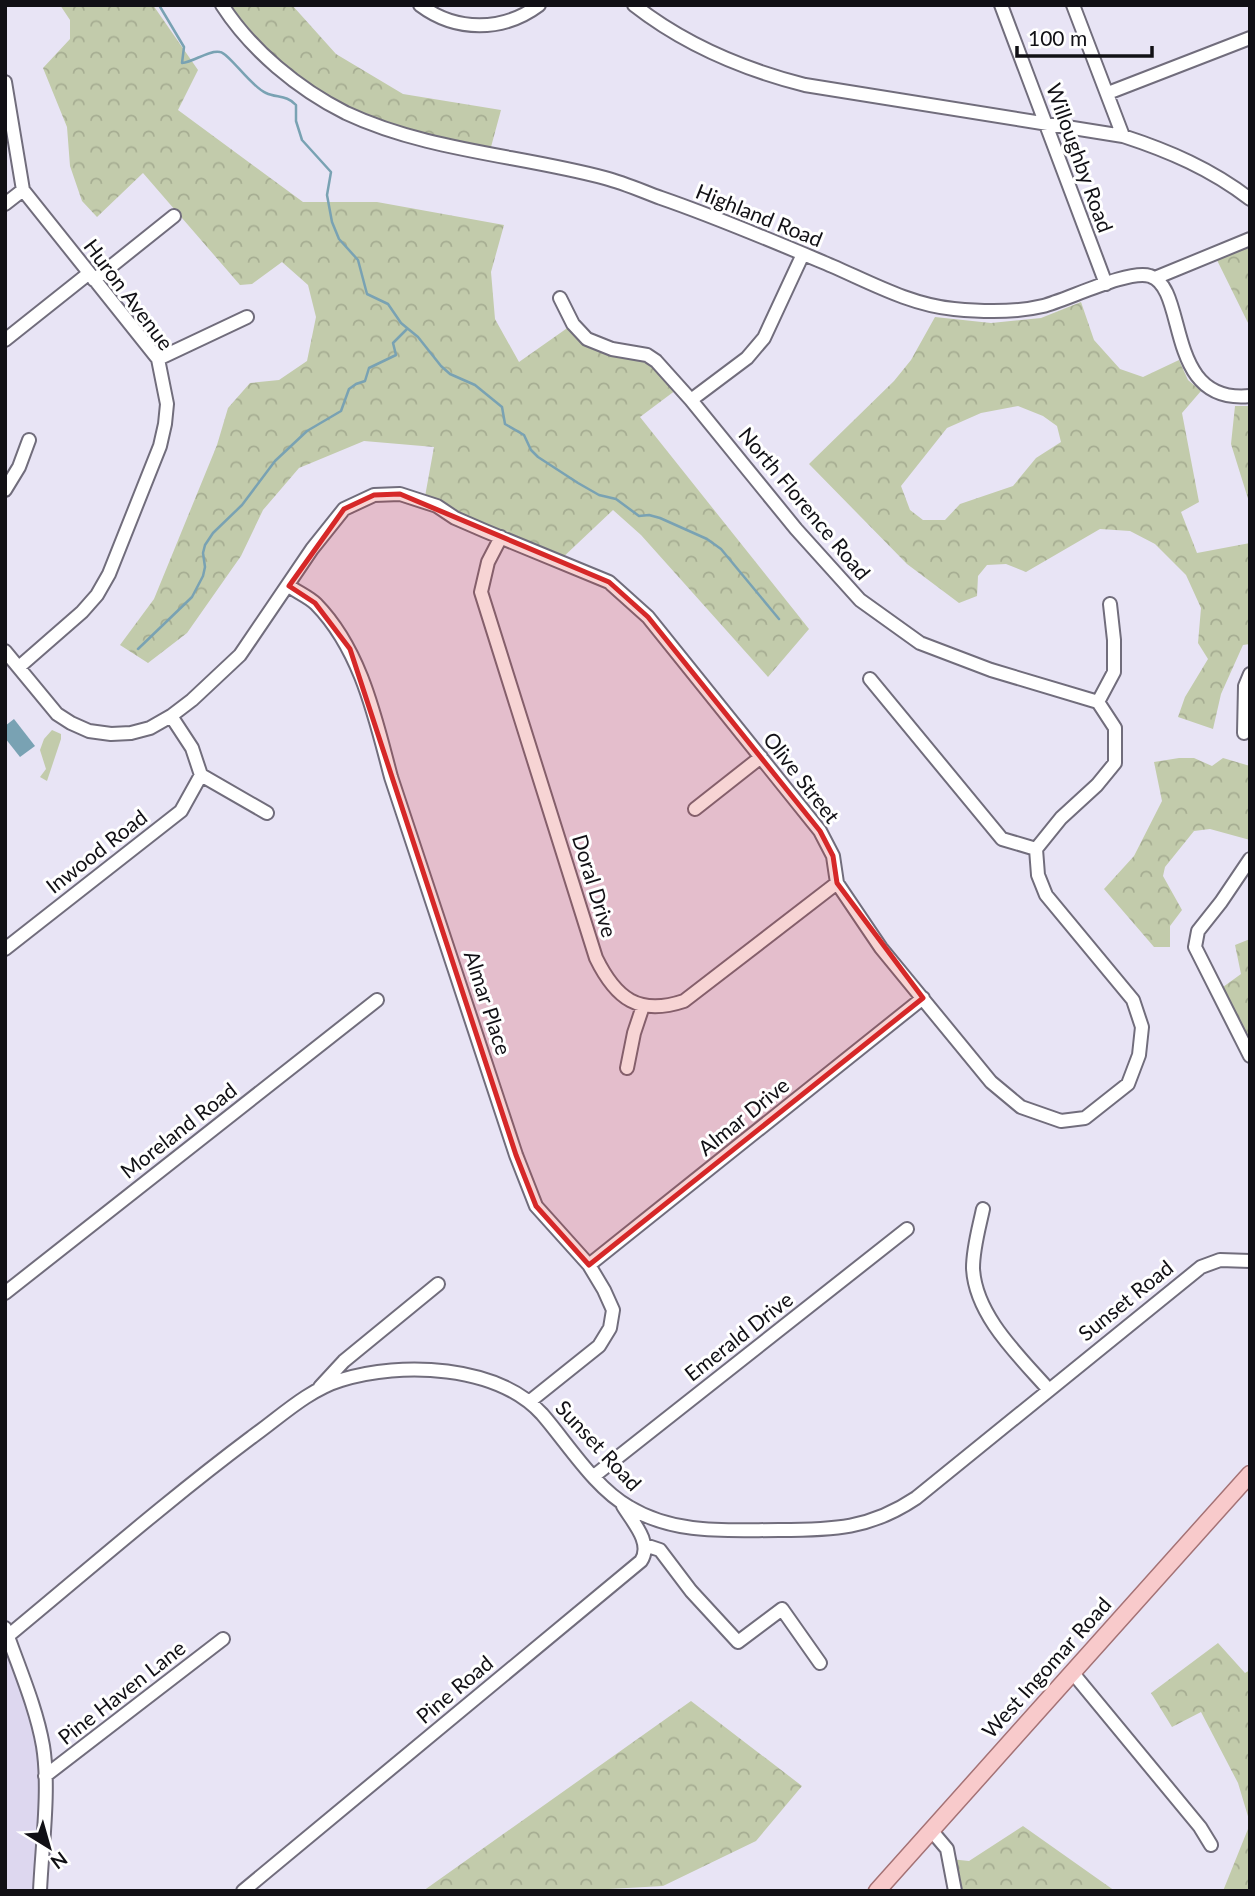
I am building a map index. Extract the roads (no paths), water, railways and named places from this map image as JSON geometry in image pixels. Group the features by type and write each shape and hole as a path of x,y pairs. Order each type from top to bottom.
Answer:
{"main road":[{"name":"West Ingomar Road","path":"877,1891 1250,1474"}],"street":[{"name":"Highland Road","path":"222,5 231,19 266,57 344,112 367,122 403,134 606,178 721,219 911,300 952,309 988,312 1027,309 1064,300 1136,275 1155,278 1250,239"},
{"path":"420,5 441,18 473,26 508,22 539,5"},
{"name":"Willoughby Road","path":"1000,5 1106,284"},
{"path":"1073,5 1123,136"},
{"path":"637,6 687,41 717,57 777,78 804,85 1123,136 1172,153 1199,166 1250,199"},
{"path":"1108,93 1250,38"},
{"name":"Huron Avenue","path":"5,82 23,190 158,359 167,404 166,424 149,477 97,595 82,612 19,667"},
{"path":"5,204 23,190"},
{"path":"5,340 174,216"},
{"path":"691,400 747,358 764,338 803,254"},
{"path":"1155,278 1167,296 1188,361 1196,376 1217,391 1235,397 1250,396"},
{"name":"North Florence Road","path":"560,298 573,324 587,339 612,349 647,355 656,361 796,529 860,600 920,643 991,670 1098,702"},
{"path":"158,359 247,317"},
{"path":"5,490 19,467 29,440"},
{"name":"Olive Street","path":"5,651 57,714 89,731 131,733 150,727 171,716 192,700 240,655 312,549 344,509 374,495 400,494 437,506 455,517 609,582 648,617 821,831 833,856 837,883 881,948 991,1082 1021,1108 1061,1121 1085,1118 1128,1084 1139,1055 1142,1027 1133,1000 1046,895 1038,875 1036,849"},
{"name":"Doral Drive","path":"501,537 488,562 481,592 596,958 605,977 616,990 643,1006"},
{"name":"Almar Place","path":"289,586 315,603 350,649 375,717 391,777 516,1154 536,1206 589,1265 612,1310 610,1328 599,1346 529,1402"},
{"path":"870,679 1002,839 1036,849 1060,818 1097,785 1115,763 1115,728 1098,702 1114,672 1110,604"},
{"path":"1244,733 1245,686 1250,674"},
{"path":"171,716 192,748 201,775 267,813"},
{"path":"695,809 761,757"},
{"name":"Inwood Road","path":"5,949 181,811 201,775"},
{"path":"1250,859 1198,931 1195,947 1250,1056"},
{"path":"627,1068 643,1006 664,1007 684,1001 837,883"},
{"name":"Almar Drive","path":"589,1265 923,998"},
{"name":"Moreland Road","path":"5,1293 377,1000"},
{"path":"983,1209 973,1257 977,1290 994,1323 1049,1390"},
{"name":"Emerald Drive","path":"594,1476 907,1228"},
{"name":"Sunset Road","path":"7,1632 206,1472 316,1391 340,1380 369,1373 438,1371 488,1379 529,1402 621,1503 651,1518 695,1530 822,1530 868,1523 896,1511 916,1498 1201,1267 1220,1260 1250,1261"},
{"path":"316,1391 344,1361 438,1284"},
{"path":"621,1503 645,1545 660,1550 691,1591 738,1642 782,1609 820,1663"},
{"name":"Pine Road","path":"243,1891 636,1565 644,1557 645,1545"},
{"path":"7,1632 43,1748 45,1776 40,1891"},
{"name":"Pine Haven Lane","path":"45,1776 223,1639"},
{"path":"1072,1672 1199,1827 1211,1846"},
{"path":"931,1830 947,1849 955,1891"}],"water":[{"path":"14,719 35,746 20,757 5,738 5,726"}],"waterway":[{"path":"159,5 184,47 182,63 220,52 260,90 296,105 296,121 302,140 331,172 327,195 332,222 339,239 358,260 367,294 388,304 401,323 418,337 450,374 475,385 502,407 505,424 524,435 531,450 538,457 599,495 616,499 639,516 660,518 707,539 721,549 779,619"},
{"path":"138,649 192,597 203,576 203,553 213,533 242,505 275,461 307,431 341,411 349,389 365,381 369,368 396,355 393,343 407,329"}]}
